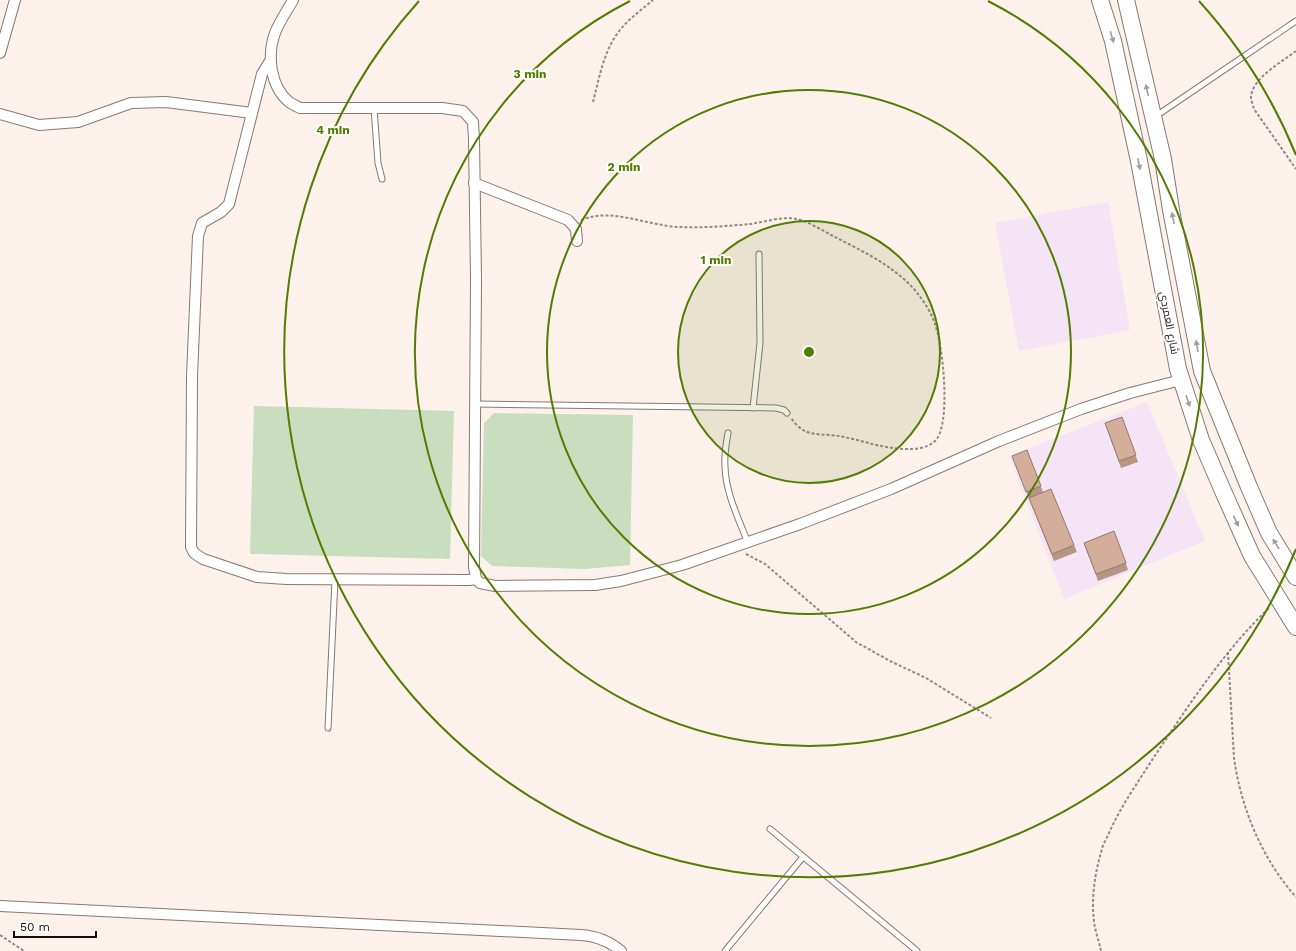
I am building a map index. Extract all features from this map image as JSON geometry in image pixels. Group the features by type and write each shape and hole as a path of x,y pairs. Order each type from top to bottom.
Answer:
{"main road":[{"name":"شارع العمردي","path":"1100,0 1113,41 1131,124 1181,380 1201,440 1252,556 1295,626"},
{"path":"1126,0 1163,159 1171,210 1202,371 1269,533 1296,577"}],"street":[{"path":"0,53 3,35 15,0"},
{"path":"293,0 275,32 271,60 271,72 279,89 288,101 300,108 442,108 463,111 473,122 476,279 474,567 476,579 480,583 495,586 595,585 621,581 649,574 748,543 891,489 999,441 1081,408 1130,393 1181,380"},
{"path":"271,60 262,74 229,204 221,212 202,223 198,236 192,376 191,548 194,553 203,559 256,577 335,580 476,579"},
{"path":"0,114 39,125 78,122 131,102 166,102 252,113"},
{"path":"474,183 562,217 576,229 578,241"},
{"path":"0,906 581,934 598,937 607,941 621,951"}],"lane":[{"path":"1154,118 1296,21"},
{"path":"374,108 378,163 382,179"},
{"path":"753,408 760,343 759,254"},
{"path":"476,404 776,408 784,410 787,413"},
{"path":"728,433 725,457 726,481 748,543"},
{"path":"328,728 335,580"},
{"path":"770,829 917,951"},
{"path":"725,951 803,857"}],"path":[{"path":"593,102 605,57 611,43 624,26 653,0"},
{"path":"1296,51 1258,81 1252,91 1251,99 1254,109 1296,169"},
{"path":"572,224 590,216 598,215 610,215 679,227 749,224 785,218 795,219 817,228 886,266 911,286 929,310 935,325 942,357 943,426 940,435 934,442 926,447 904,448 877,445 838,436 815,434 802,430 787,413"},
{"path":"731,548 749,554 764,564 856,642 890,661 926,678 991,718"},
{"path":"1101,951 1094,922 1093,899 1096,873 1102,848 1114,821 1130,794 1195,697 1228,651 1248,627 1278,599"},
{"path":"1228,651 1236,774 1243,799 1258,838 1271,864 1296,897"},
{"path":"0,936 24,951"}],"shaded area":[{"path":"1108,202 1130,330 1019,351 995,223"},
{"path":"1147,402 1205,541 1064,599 1009,456"}],"green space":[{"path":"254,406 454,411 450,559 250,554"},
{"path":"494,413 633,415 630,565 585,569 492,566 481,556 484,423"}],"building":[{"path":"1122,417 1136,455 1119,461 1105,423"},
{"path":"1027,450 1041,486 1026,492 1012,456"},
{"path":"1051,489 1074,545 1052,554 1029,498"},
{"path":"1114,531 1126,563 1096,574 1084,543"}]}
